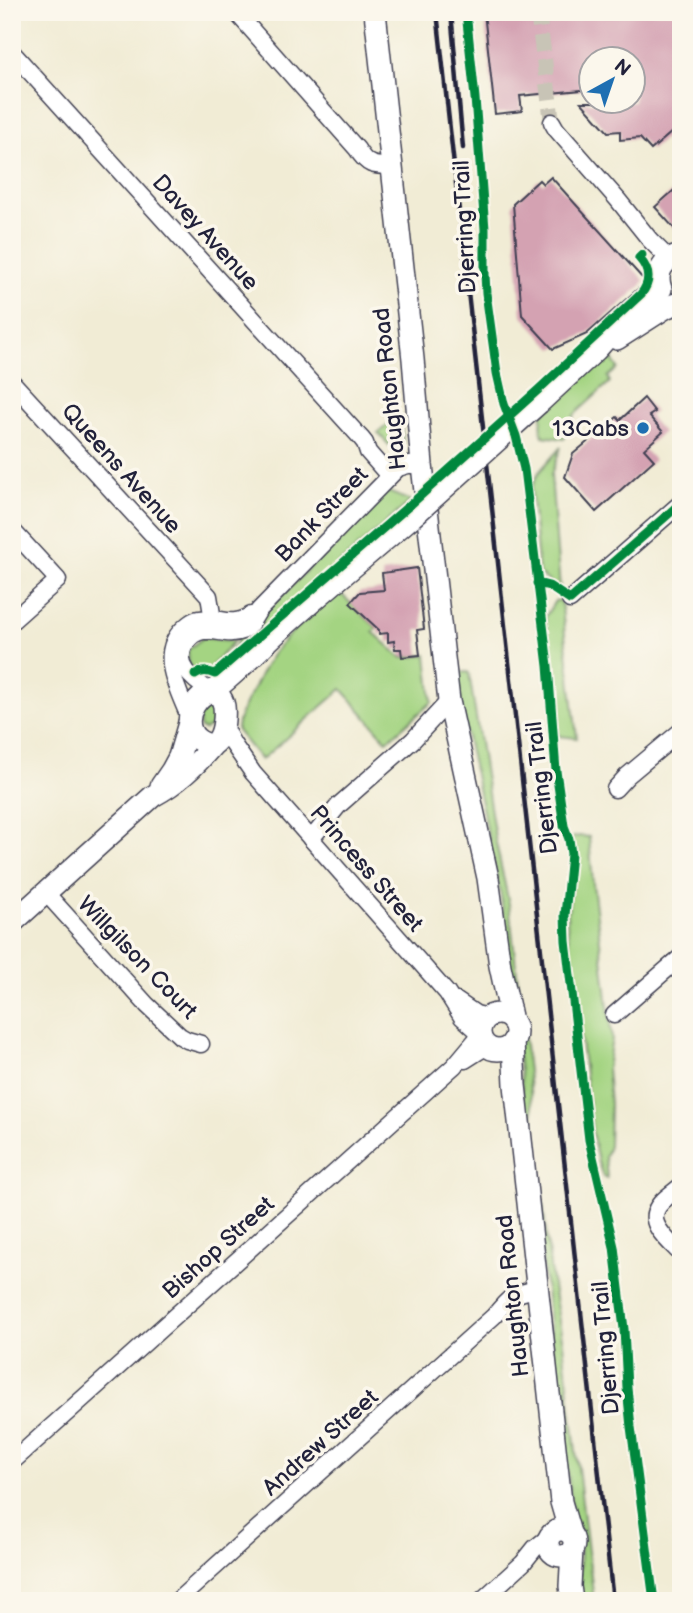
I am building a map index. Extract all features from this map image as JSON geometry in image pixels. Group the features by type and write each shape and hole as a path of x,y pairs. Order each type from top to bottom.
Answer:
{"street":[{"path":"236,12 357,149 391,158"},
{"name":"Haughton Road","path":"375,12 422,465 451,711 488,878 500,966 494,1032 515,1084 561,1502 559,1542"},
{"name":"Davey Avenue","path":"12,52 365,443 368,452 393,472"},
{"path":"552,122 669,263"},
{"path":"669,263 661,290 672,301 680,303"},
{"path":"153,796 174,785 205,755 229,679 280,630 412,517 596,350 654,290 669,263"},
{"path":"596,350 667,307 680,303"},
{"name":"Queens Avenue","path":"12,382 209,596 205,625"},
{"name":"Bank Street","path":"205,625 237,622 259,610 393,472 408,465 422,465"},
{"path":"570,600 681,503"},
{"path":"12,530 58,580 12,621"},
{"path":"205,625 184,646 181,656 182,663 216,718"},
{"path":"205,625 184,627 177,635 170,657 171,668 192,730 204,743 216,718"},
{"path":"12,923 153,796 172,770 182,748 194,703 201,695 216,718"},
{"path":"307,834 413,740 451,711"},
{"name":"Princess Street","path":"216,718 253,772 447,993 462,1017 494,1032"},
{"path":"615,789 681,731"},
{"name":"Willgilson Court","path":"46,893 147,1005 180,1036 201,1044"},
{"path":"614,1015 681,957"},
{"name":"Bishop Street","path":"12,1462 494,1032"},
{"path":"681,1186 659,1205 654,1216 660,1230 681,1254"},
{"name":"Andrew Street","path":"177,1601 494,1316 514,1294 538,1294"},
{"path":"481,1601 523,1563 559,1542 571,1593"}],"green space":[{"path":"618,346 612,359 618,368 608,377 610,382 574,415 564,439 543,436 542,414 605,354"},
{"path":"400,414 403,443 390,446 378,433"},
{"path":"561,447 551,475 560,589 539,574 531,488 539,472"},
{"path":"386,491 411,501 216,670 238,639"},
{"path":"339,592 377,628 373,632 402,658 427,655 432,702 387,741 342,689 261,760 237,731 243,708 275,651 301,624"},
{"path":"561,600 577,738 559,736 554,726 552,673 545,617 555,601"},
{"path":"202,638 234,641 209,669 194,672 189,665 188,650"},
{"path":"467,672 509,904 551,1275 563,1344 594,1601 579,1601 580,1529 573,1517 517,1047 521,1033 501,896 463,719 457,673"},
{"path":"206,705 212,705 214,712 211,726 204,730 200,727 199,716"},
{"path":"589,837 612,1039 607,1068 610,1104 609,1146 605,1157 607,1178 603,1177 598,1162 592,1131 567,921 573,867 571,839"}],"building":[{"path":"484,12 681,12 681,142 672,132 651,150 640,138 620,140 620,131 608,132 594,116 648,116 648,46 578,46 578,90 520,96 522,111 495,114"},
{"path":"551,177 644,280 641,286 587,334 553,349 522,315 513,204 539,180 543,184"},
{"path":"681,184 681,236 655,207"},
{"path":"644,398 655,412 649,416 663,432 644,449 654,460 596,512 565,477 573,454 617,417 620,420"},
{"path":"417,568 424,629 417,630 420,655 402,657 401,649 395,649 394,641 388,642 388,633 379,634 379,630 350,603 360,592 384,590 382,573"}],"tunnel":[{"path":"538,12 552,122"}],"railway":[{"path":"437,12 613,1601"},
{"path":"451,12 463,148"}],"cycle path":[{"name":"Djerring Trail","path":"466,12 485,229 486,293 497,373 524,469 548,666 556,771 571,854 565,915 566,941 589,1140 614,1247 624,1329 631,1427 654,1601"},
{"path":"195,675 200,672 215,674 411,504 641,294 648,276 639,258 642,255"},
{"path":"537,583 549,586 570,600 681,503"}],"place":[{"name":"13Cabs","path":"643,428"}]}
